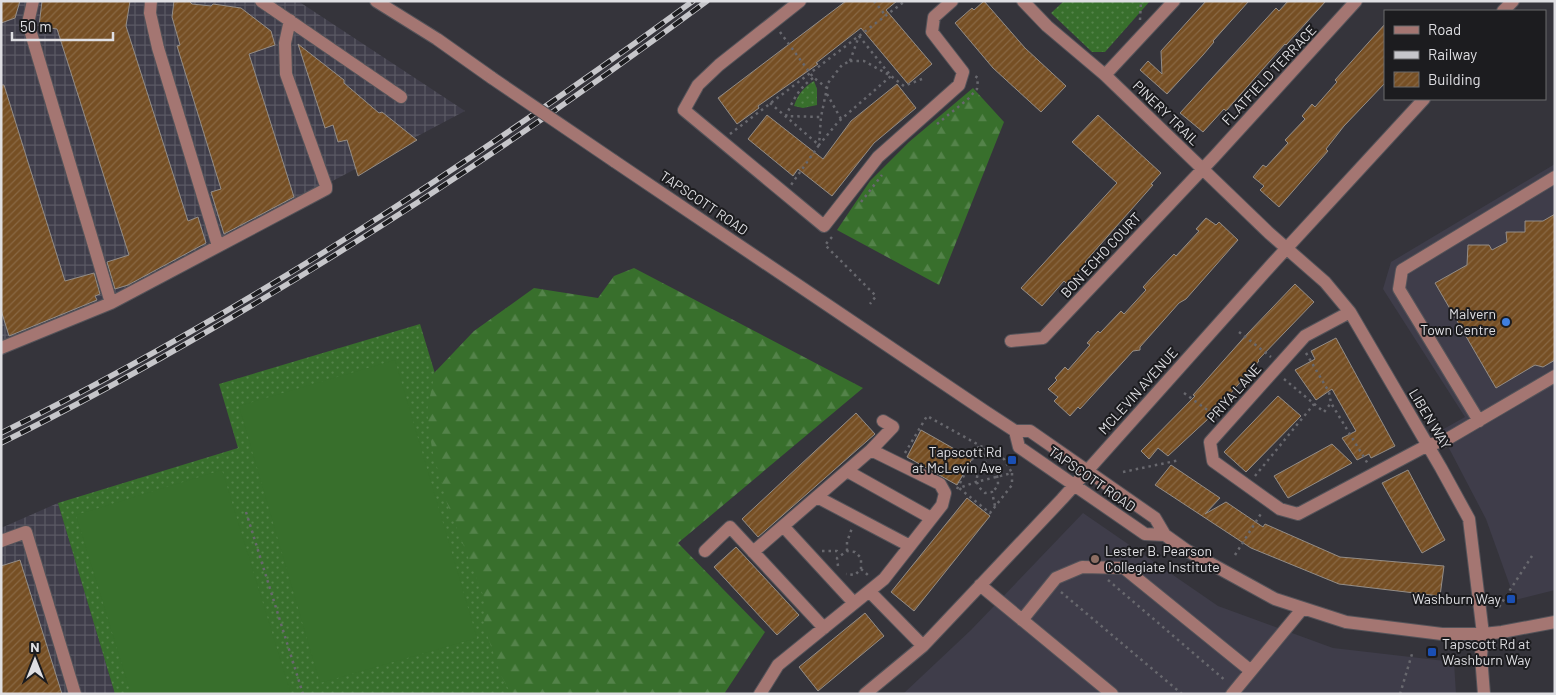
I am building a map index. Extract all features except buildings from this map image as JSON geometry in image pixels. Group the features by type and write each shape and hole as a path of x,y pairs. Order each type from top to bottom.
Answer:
{"street":[{"path":"33,1 28,23 111,303"},
{"path":"151,1 150,13 158,48 218,246"},
{"path":"261,1 400,97"},
{"name":"TAPSCOTT ROAD","path":"376,1 437,39 1015,431 1030,431 1088,470 1155,518 1165,535 1186,550 1275,599 1346,622 1442,634 1483,634 1555,622"},
{"path":"800,1 698,85 684,110 824,226 878,157 959,85 963,72 932,32 934,17 952,1"},
{"name":"PINERY TRAIL","path":"1023,1 1047,26 1106,75 1287,249"},
{"path":"1106,75 1174,1"},
{"name":"FLATFIELD TERRACE","path":"1202,169 1356,1"},
{"path":"1504,10 1513,1"},
{"path":"1,348 111,303 326,188 286,74 285,43 290,20"},
{"name":"MCLEVIN AVENUE","path":"865,694 923,646 1088,470 1423,100"},
{"name":"BON ECHO COURT","path":"1011,341 1043,338 1202,169"},
{"path":"1479,421 1399,289 1402,270 1555,178"},
{"name":"LIBEN WAY","path":"1287,249 1325,282 1350,312 1469,519 1483,634"},
{"name":"PRIYA LANE","path":"1350,312 1305,336 1280,370 1210,442 1213,461 1280,509 1298,514 1428,445 1444,442 1555,376"},
{"path":"753,552 871,450 893,427 883,421"},
{"name":"TAPSCOTT ROAD","path":"1015,431 1020,447 1144,534 1165,535"},
{"path":"760,694 778,665 884,579 942,505 945,493 940,484 871,450"},
{"path":"847,471 931,518"},
{"path":"817,497 910,546"},
{"path":"783,526 854,603"},
{"path":"705,551 730,527 824,628"},
{"path":"1,540 26,532 75,694"},
{"path":"1022,620 1056,578 1082,567 1124,568 1251,671"},
{"path":"980,585 1112,694"},
{"path":"869,591 923,646"},
{"path":"1227,690 1251,671 1303,608"},
{"path":"1483,634 1481,656 1484,694"}],"path":[{"path":"874,1 886,16"},
{"path":"721,141 905,1"},
{"path":"773,22 813,77 827,88"},
{"path":"850,61 859,36"},
{"path":"859,36 891,76"},
{"path":"819,145 821,117 828,83 842,65 850,61 864,61 891,76 904,86 922,79"},
{"path":"931,128 968,99 977,88 978,78 972,72"},
{"path":"785,194 819,145 841,119 891,76"},
{"path":"786,116 801,86 813,77"},
{"path":"826,93 841,119"},
{"path":"770,103 819,145"},
{"path":"786,116 821,117"},
{"path":"859,204 884,171"},
{"path":"837,230 825,245 876,296 870,304"},
{"path":"1239,332 1324,412 1331,403"},
{"path":"1299,342 1329,392 1331,403 1374,474"},
{"path":"1184,393 1226,424"},
{"path":"1246,485 1314,404"},
{"path":"899,463 927,416 1004,459 1012,473 1012,485 990,513 959,488 1012,473"},
{"path":"957,489 979,446"},
{"path":"984,448 986,469"},
{"path":"1123,472 1180,460"},
{"path":"986,469 996,472 998,486 992,492 985,493 976,482 980,472 986,469"},
{"path":"992,492 995,506"},
{"path":"1235,555 1263,510"},
{"path":"246,512 303,694"},
{"path":"847,551 847,542 856,518"},
{"path":"847,551 855,552 861,558 861,569 855,575 847,575 840,572 837,558 840,554 847,551"},
{"path":"1499,606 1532,556"},
{"path":"1103,576 1227,680 1227,690"},
{"path":"1060,591 1182,694"},
{"path":"1400,694 1412,654"}],"shaded area":[{"path":"1,1 298,1 465,111 1,356"},
{"path":"1555,164 1555,590 1515,600 1486,519 1440,431 1465,417 1383,289 1391,262"},
{"path":"58,503 115,694 1,694 1,528"},
{"name":"Lester B. Pearson Collegiate Institute","path":"1083,513 1218,606 1333,648 1454,662 1456,694 903,694 971,630"}],"green space":[{"path":"1064,1 1150,1 1105,52 1092,52 1051,13"},
{"path":"814,81 817,89 817,105 803,108 794,106 802,91"},
{"path":"973,88 1004,122 939,285 837,230 870,181 909,142"},
{"path":"634,268 863,388 678,543 765,632 724,694 511,694 501,675 484,626 485,600 447,503 432,449 427,411 435,372 474,331 534,288 598,298 614,276"},
{"path":"420,324 532,694 115,694 58,503 238,448 219,384"},
{"path":"395,360 477,638 320,683 239,406"},
{"path":"222,470 291,694 131,694 76,515"}],"railway":[{"path":"1,433 181,337 269,286 356,232 442,177 693,1"},
{"path":"1,443 85,400 168,354 347,248 529,128 707,1"}],"place":[{"name":"Malvern Town Centre","path":"1506,322"},
{"name":"Tapscott Rd at McLevin Ave","path":"1012,460"},
{"name":"Lester B. Pearson Collegiate Institute","path":"1095,559"},
{"name":"Washburn Way","path":"1511,599"},
{"name":"Tapscott Rd at Washburn Way","path":"1432,652"}]}
